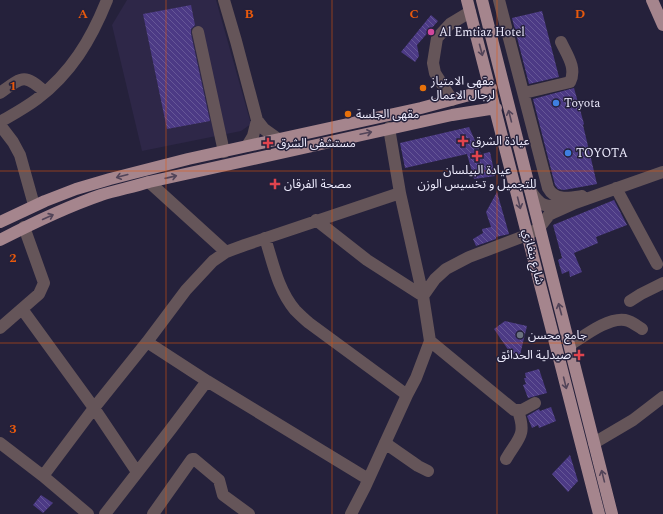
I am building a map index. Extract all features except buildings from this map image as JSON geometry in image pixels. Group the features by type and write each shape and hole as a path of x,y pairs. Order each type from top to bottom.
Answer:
{"main road":[{"name":"شارع بنغازي","path":"467,0 491,88 527,235 599,514"},
{"name":"شارع بنغازي","path":"482,0 612,514"},
{"path":"652,0 663,25"},
{"path":"0,222 34,205 76,189 110,179 246,146 456,99 491,88"},
{"path":"456,99 464,113"},
{"path":"2,235 102,195 149,182 389,128 496,108"}],"street":[{"path":"34,205 20,155 0,124 35,100 60,79 84,47 97,24 106,0"},
{"path":"224,0 257,120 264,129 278,139"},
{"path":"499,0 550,192 556,197 564,198 610,191"},
{"path":"456,99 435,73 434,63 437,38 450,24 470,12"},
{"path":"198,32 224,152"},
{"path":"524,93 570,82 573,76 573,67 561,42"},
{"path":"0,93 19,80 27,79 32,80 45,92"},
{"path":"246,146 253,136 257,120"},
{"path":"355,513 368,479 416,378 430,341 423,296 400,193 389,128"},
{"path":"423,296 435,280 446,269 470,257 527,235 539,228 549,215 575,203 663,172"},
{"path":"149,182 226,252"},
{"path":"529,187 536,199 546,206 575,203"},
{"path":"610,191 657,264"},
{"path":"43,476 186,290 213,261 226,252 316,220 400,193"},
{"path":"316,220 367,260 423,296"},
{"path":"0,328 39,294 44,283 24,227"},
{"path":"266,238 276,276 282,290 296,310 309,323 407,395"},
{"path":"630,301 663,283"},
{"path":"22,309 94,408 137,472"},
{"path":"570,345 599,327 617,320 624,320 642,328"},
{"path":"430,341 514,410 518,411 535,403"},
{"path":"147,342 207,381 368,479"},
{"path":"105,514 172,429 207,381"},
{"path":"594,443 633,420 663,397"},
{"path":"506,459 521,435 523,429 518,411"},
{"path":"0,443 43,476 88,514"},
{"path":"385,443 418,466 428,471"},
{"path":"153,514 192,459 194,459 219,480 223,495 249,514"}],"shaded area":[{"path":"127,0 216,0 251,124 241,131 142,151 112,25"}],"place":[{"name":"Al Emtiaz Hotel","path":"431,32"},
{"name":"مقهى الامتياز لرجال الاعمال","path":"423,88"},
{"name":"Toyota","path":"556,103"},
{"name":"مقهى الجلسة","path":"348,114"},
{"name":"عيادة الشرق","path":"463,141"},
{"name":"مستشفى الشرق","path":"268,143"},
{"name":"TOYOTA","path":"568,153"},
{"name":"عيادة البيلسان للتجميل و تخسيس الوزن","path":"477,156"},
{"name":"مصحة الفرقان","path":"275,184"},
{"name":"جامع محسن","path":"520,335"},
{"name":"صيدلية الحدائق","path":"579,355"}]}
